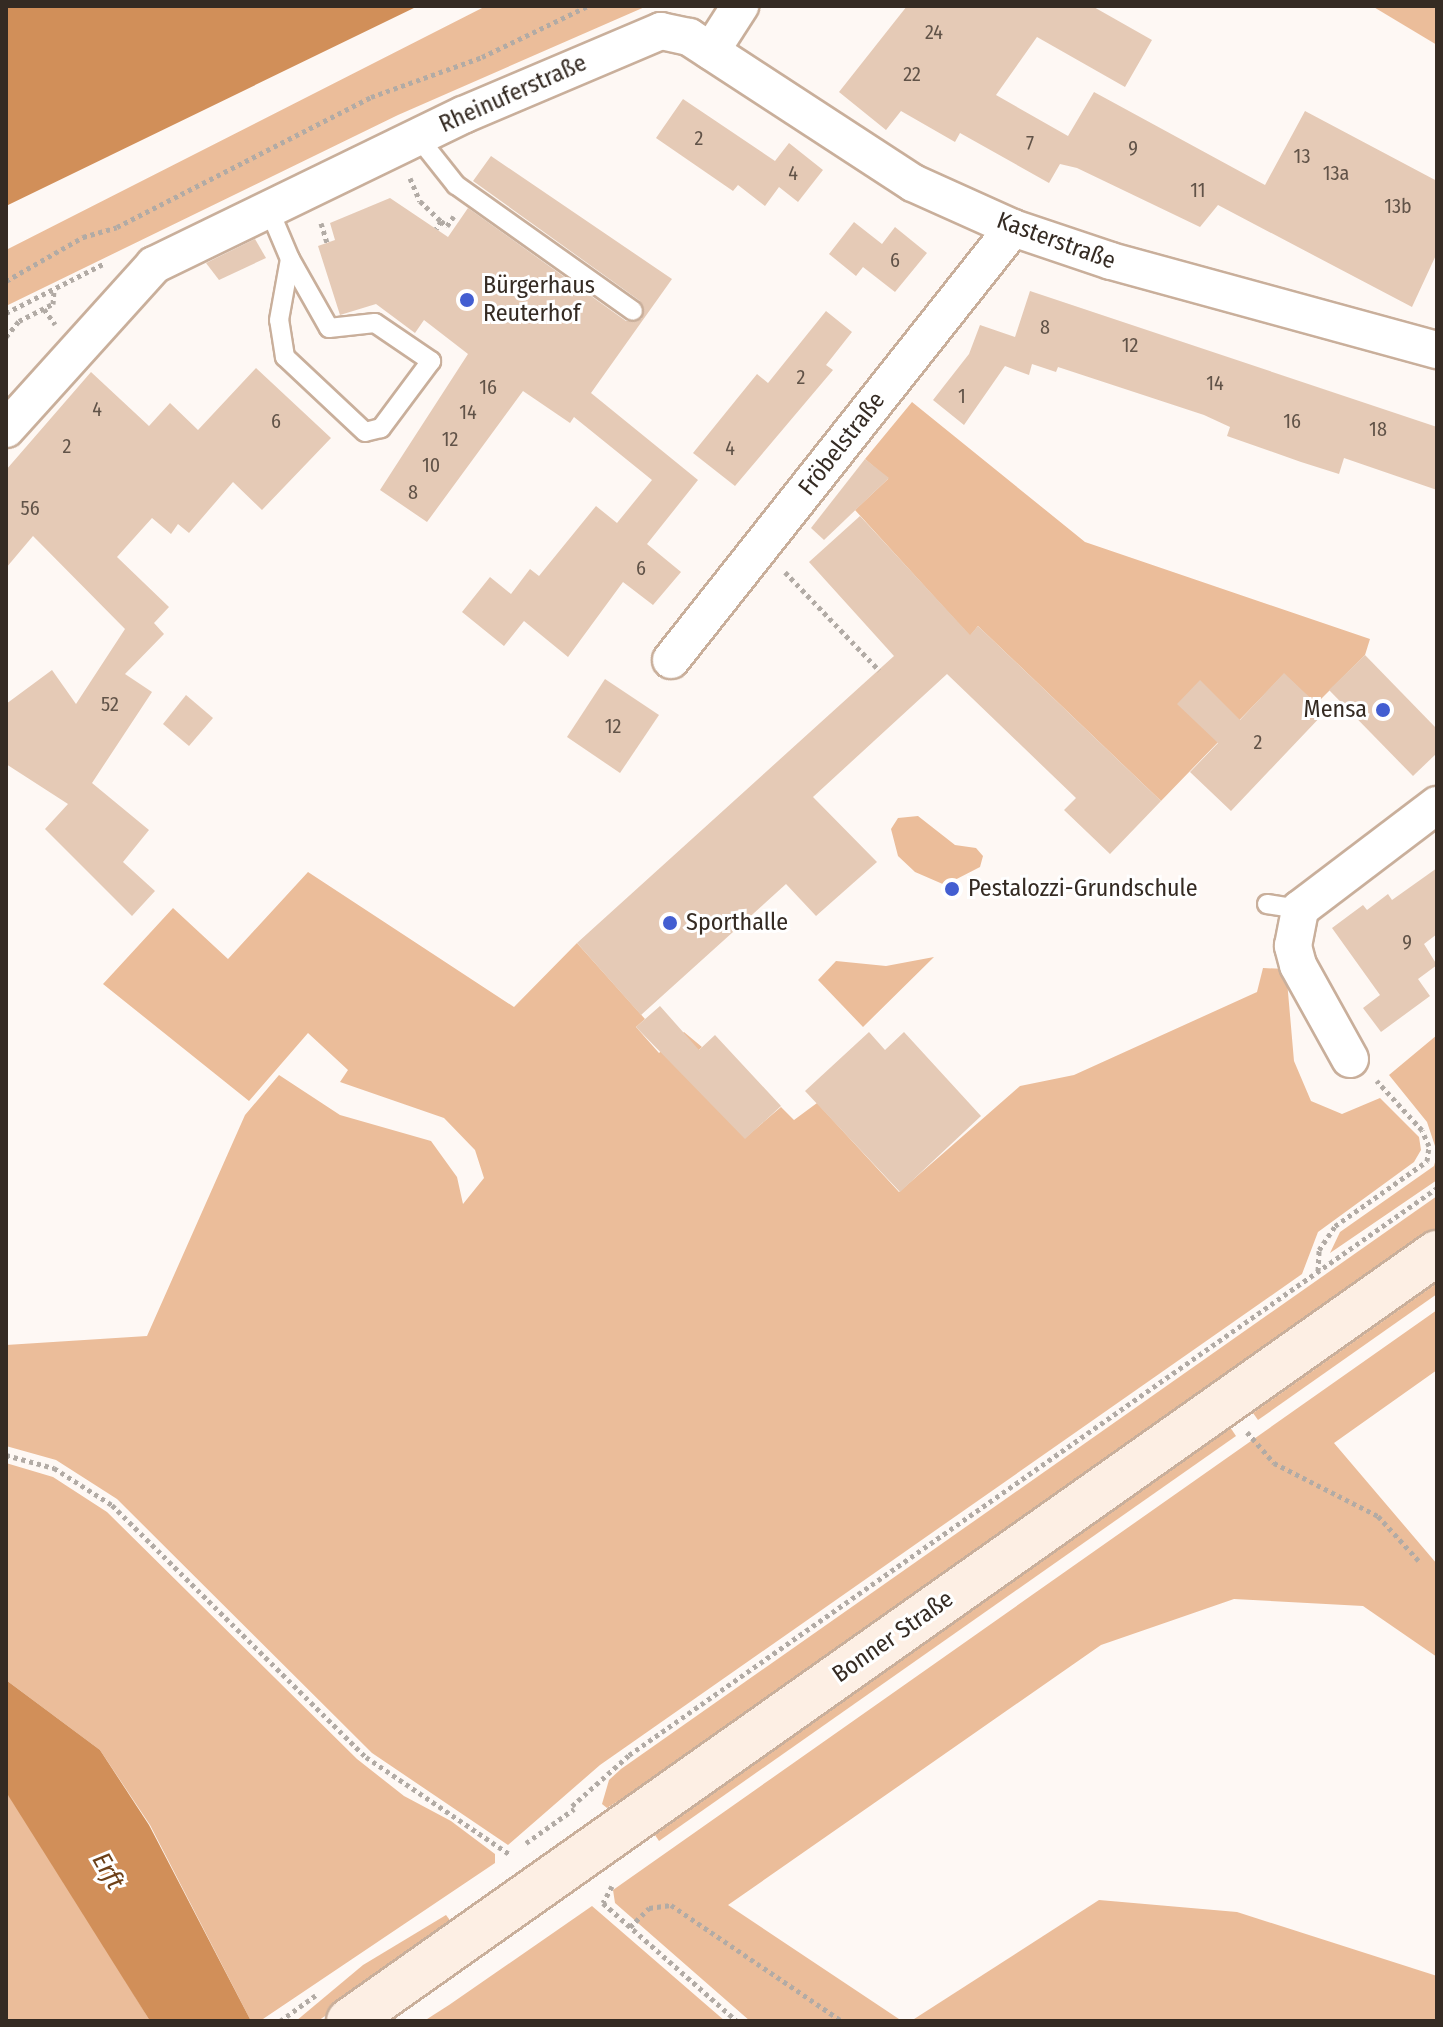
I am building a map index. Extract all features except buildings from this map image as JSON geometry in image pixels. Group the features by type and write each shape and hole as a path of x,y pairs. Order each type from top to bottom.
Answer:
{"main road":[{"name":"Bonner Straße","path":"349,2021 1437,1253"}],"street":[{"path":"711,51 740,6"},
{"name":"Rheinuferstraße","path":"6,429 146,271 268,207 417,136 651,34 680,33 711,51"},
{"name":"Kasterstraße","path":"711,51 863,155 1013,228 1437,350"},
{"name":"Fröbelstraße","path":"671,660 1013,228"},
{"path":"1350,1059 1298,965 1283,906 1437,805"}],"lane":[{"path":"417,136 456,185 633,311"},
{"path":"268,207 290,259 329,328 375,323 431,361 381,428 365,432 285,357 279,320 290,259"}],"path":[{"path":"6,281 83,237 117,227 371,97 482,57 588,6"},
{"path":"425,206 434,197"},
{"path":"441,221 447,226 454,217"},
{"path":"6,313 93,269"},
{"path":"6,337 19,321 53,304 54,289"},
{"path":"761,547 879,670"},
{"path":"1318,1272 1319,1250 1335,1226 1427,1161 1429,1146 1385,1087 1350,1059"},
{"path":"572,1806 629,1755 1437,1188"},
{"path":"1225,1402 1274,1463 1378,1516 1419,1561"},
{"path":"6,1455 54,1468 112,1505 366,1757 503,1853"},
{"path":"603,1903 737,2021"},
{"path":"630,1927 649,1908 671,1905 842,2021"}],"shaded area":[{"path":"486,6 647,6 398,115 6,306 6,250"},
{"path":"1372,6 1437,6 1437,45"},
{"path":"912,402 1085,542 1370,639 1365,655 1316,704 1284,674 1161,801 978,626 970,636 855,510 888,479 865,459"},
{"path":"918,816 955,845 976,848 983,856 980,867 945,885 915,872 898,856 891,829 898,818"},
{"path":"308,872 514,1007 577,943 645,1019 636,1027 659,1053 684,1032 702,1047 680,1068 745,1138 781,1107 794,1120 817,1103 899,1192 1020,1086 1074,1075 1257,992 1263,968 1286,969 1294,1061 1311,1101 1342,1114 1380,1098 1419,1137 1421,1150 1414,1162 1318,1232 1302,1274 600,1765 508,1845 372,1753 117,1499 56,1460 6,1446 6,1345 147,1336 245,1115 279,1075 340,1115 431,1141 457,1177 463,1204 484,1178 475,1150 444,1118 340,1082 348,1070 308,1033 249,1101 103,984 173,908 228,959"},
{"path":"934,957 863,1027 818,980 836,961 886,966"},
{"path":"1437,1035 1437,1152 1427,1122 1389,1075"},
{"path":"1437,1154 1437,1180 1330,1253 1340,1232 1434,1166"},
{"path":"1437,1196 1437,1229 698,1751 607,1808 602,1804 609,1780 621,1769"},
{"path":"1437,1283 1437,1294 1258,1420 1253,1413"},
{"path":"1437,1310 1437,1370 1334,1443 1437,1564 1437,1657 1363,1606 1234,1599 1101,1645 728,1905 902,2021 750,2021 615,1903 613,1890"},
{"path":"1230,1427 1236,1436 659,1841 655,1835"},
{"path":"6,1463 53,1477 107,1512 357,1759 404,1796 451,1821 495,1854 495,1863 260,2021 251,2021 150,1825 100,1750 6,1680"},
{"path":"6,1792 29,1822 150,2021 6,2021"},
{"path":"1099,1900 1237,1912 1437,1976 1437,2021 911,2021"},
{"path":"592,1906 725,2021 424,2021 449,2005"},
{"path":"446,1915 452,1923 372,1983 318,2021 296,2021 363,1965"}],"water":[{"path":"6,6 418,6 6,206"},
{"name":"Erft","path":"6,1680 100,1750 149,1825 251,2021 150,2021 6,1792"}],"place":[{"name":"Bürgerhaus Reuterhof","path":"467,300"},
{"name":"Mensa","path":"1383,710"},
{"name":"Pestalozzi-Grundschule","path":"952,889"},
{"name":"Sporthalle","path":"670,923"}]}
